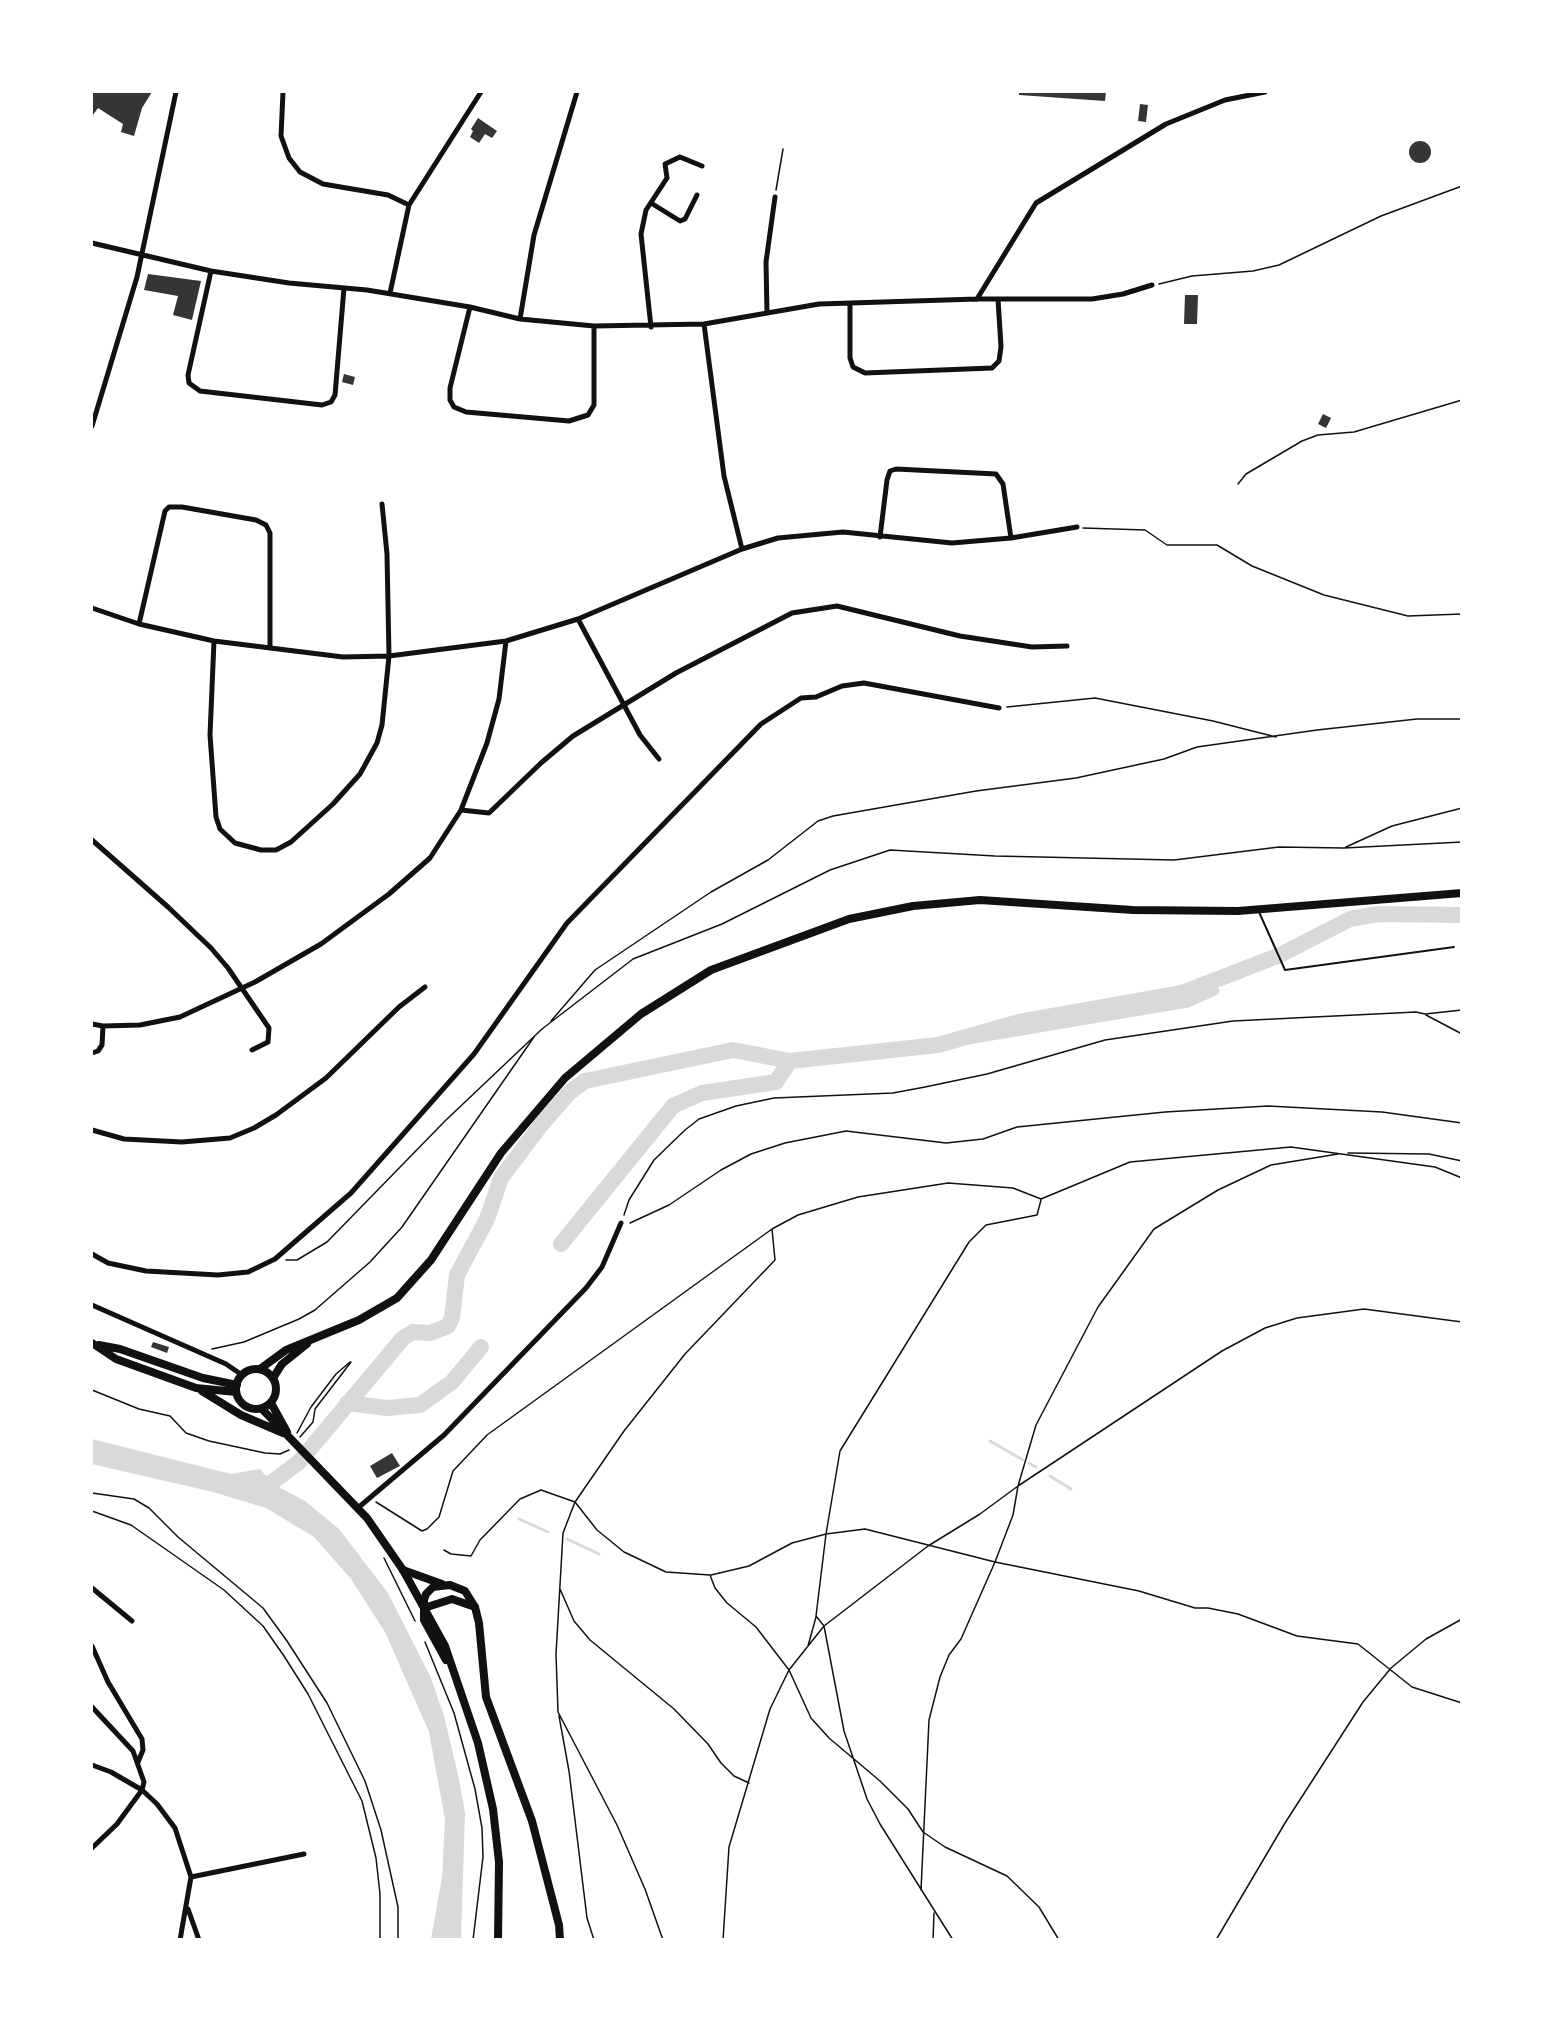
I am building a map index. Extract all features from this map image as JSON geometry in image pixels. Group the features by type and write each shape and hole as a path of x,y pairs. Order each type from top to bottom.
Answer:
{"main road":[{"path":"260,1369 273,1378 277,1391 271,1403 262,1409 248,1408 238,1399 237,1388 242,1375 250,1370 260,1369 286,1350 359,1320 397,1298 431,1260 501,1153 565,1078 641,1014 711,970 849,919 913,906 980,900 1132,910 1257,909 1461,892"},
{"path":"273,1378 282,1364 310,1341"},
{"path":"92,1343 116,1359 196,1388 241,1414 291,1438"},
{"path":"92,1343 120,1349 237,1388"},
{"path":"196,1388 237,1388"},
{"path":"271,1403 291,1438"},
{"path":"262,1409 359,1507 403,1570 424,1608 431,1615 445,1646 478,1743 493,1809 499,1862 498,1940"},
{"path":"403,1570 465,1591 475,1607 479,1623 486,1697 532,1821 559,1925 560,1940"},
{"path":"424,1608 426,1594 434,1587 443,1584"},
{"path":"424,1608 452,1599 475,1607"}],"street":[{"path":"92,426 141,255 176,92"},
{"path":"283,92 281,136 289,158 300,172 323,184 388,195 409,205"},
{"path":"390,293 409,205 481,92"},
{"path":"520,319 534,235 577,92"},
{"path":"977,299 1036,203 1166,124 1225,100 1265,92"},
{"path":"651,327 641,234 651,203 666,178 665,164 680,157 702,166"},
{"path":"651,203 680,221 685,219 697,195"},
{"path":"767,313 766,262 775,197"},
{"path":"92,243 211,271 390,293 470,307 520,319 594,327 704,324 819,304 977,299 1092,299 1123,294 1152,285"},
{"path":"211,271 188,375 189,383 200,391 322,405 331,402 335,395 344,288"},
{"path":"850,304 850,358 853,367 864,373 992,368 999,362 1001,347 998,299"},
{"path":"470,307 450,388 450,400 454,407 466,412 569,421 588,416 594,405 594,327"},
{"path":"704,324 724,476 742,549"},
{"path":"880,537 887,480 890,471 897,469 996,474 1003,484 1011,538"},
{"path":"214,641 210,735 216,817 226,837 235,843 261,850 276,849 291,842 339,798 371,758 382,724 389,656 387,554 382,504"},
{"path":"139,624 165,511 170,507 182,507 256,520 266,525 270,533 270,648"},
{"path":"92,608 139,624 214,641 343,657 389,656 506,640 578,619 742,549 778,538 843,532 952,543 1011,538 1077,527"},
{"path":"461,810 489,813 573,736 676,673 792,613 837,606 855,608 960,636 1032,647 1067,646"},
{"path":"578,619 640,735 659,759"},
{"path":"92,1024 140,1025 180,1017 242,988 321,944 389,894 430,858 461,810 487,743 499,699 506,640"},
{"path":"92,1254 108,1263 146,1271 207,1275 248,1272 275,1259 351,1192 474,1054 567,923 761,723 801,698 816,697 842,686 864,683 999,708"},
{"path":"92,840 211,948 242,988 270,1028 268,1042 252,1050"},
{"path":"92,1130 124,1138 182,1142 230,1138 254,1128 326,1078 399,1007 425,987"},
{"path":"92,1053 98,1051 102,1045 104,1026"},
{"path":"359,1507 444,1435 586,1288 602,1267 621,1223"},
{"path":"92,1305 203,1354 242,1375"},
{"path":"92,1588 132,1621"},
{"path":"92,1646 108,1682 142,1739 143,1750 138,1762"},
{"path":"92,1707 126,1742 138,1762 144,1782 142,1790 117,1824 92,1848"},
{"path":"92,1765 111,1772 142,1790 157,1803 175,1828 191,1877 188,1908 180,1940"},
{"path":"191,1877 304,1854"},
{"path":"188,1908 199,1940"}],"lane":[{"path":"1257,909 1285,970 1454,947"}],"path":[{"path":"775,197 783,149"},
{"path":"1152,285 1192,276 1253,271 1278,265 1381,216 1461,186"},
{"path":"1238,484 1246,474 1302,441 1318,435 1354,432 1461,400"},
{"path":"1077,527 1145,530 1167,545 1217,545 1252,566 1324,596 1407,616 1461,614"},
{"path":"999,708 1095,698 1213,721 1277,738"},
{"path":"548,1024 595,970 711,892 768,860 818,821 847,812 1076,778 1164,759 1197,747 1406,720 1461,719"},
{"path":"1344,848 1392,826 1461,808"},
{"path":"275,1259 297,1260 327,1242 446,1121 537,1033 633,959 722,924 830,870 890,850 995,856 1174,860 1279,847 1344,848 1461,842"},
{"path":"1425,1014 1461,1010"},
{"path":"1461,1034 1425,1014 1416,1012 1233,1020 1105,1040 987,1074 904,1091 774,1098 736,1106 699,1119 654,1160 629,1200 621,1223 632,1222 669,1205 721,1170 751,1154 785,1143 846,1131 946,1143 983,1139 1017,1127 1165,1112 1268,1106 1382,1112 1461,1123"},
{"path":"203,1354 253,1339 299,1319 315,1310 370,1262 402,1227 537,1033"},
{"path":"371,1496 381,1507 422,1531 439,1517 453,1471 487,1435 772,1229 798,1215 858,1197 948,1183 1013,1188 1041,1199 1130,1162 1291,1147 1435,1167 1461,1178"},
{"path":"921,1890 929,1720 940,1677 948,1655 961,1639 1013,1515 1018,1486 1036,1425 1098,1307 1154,1229 1218,1190 1270,1165 1341,1153 1429,1154 1461,1161"},
{"path":"808,1646 816,1616 826,1533 840,1451 969,1242 986,1225 1037,1215 1041,1207 1041,1199"},
{"path":"594,1940 587,1918 569,1771 558,1712 556,1654 563,1533 575,1502 624,1431 685,1354 775,1260 772,1229"},
{"path":"723,1940 729,1847 770,1709 789,1670 824,1626 928,1545 980,1514 1018,1486 1222,1351 1266,1329 1297,1318 1364,1309 1461,1322"},
{"path":"291,1438 330,1382 344,1365 351,1362"},
{"path":"92,1390 139,1409 170,1416"},
{"path":"444,1550 451,1554 471,1556 480,1540 520,1499 535,1491 546,1490 575,1502 597,1530 624,1552 666,1572 710,1575 749,1566 792,1543 826,1533 865,1529 995,1562 1139,1591 1195,1608 1238,1614 1297,1636 1358,1644 1412,1687 1461,1703"},
{"path":"92,1493 134,1499 149,1508 178,1536 263,1608 287,1641 327,1703 365,1781 381,1830 398,1907 398,1940"},
{"path":"92,1510 131,1525 224,1590 263,1626 284,1656 344,1760 362,1801 376,1858 380,1894 380,1940"},
{"path":"380,1550 415,1621"},
{"path":"710,1575 715,1588 727,1603 756,1627 789,1670 811,1718 829,1738 853,1757 908,1809 923,1832 945,1847 1007,1876 1040,1907 1059,1940"},
{"path":"560,1588 574,1620 590,1640 674,1709 708,1744 721,1763 734,1776 749,1783"},
{"path":"816,1616 824,1626 844,1731 867,1799 880,1824 953,1940"},
{"path":"1216,1940 1304,1793 1363,1702 1391,1668 1426,1639 1461,1619"},
{"path":"424,1640 454,1713 475,1789 482,1828 483,1857 473,1940"},
{"path":"558,1712 617,1825 645,1889 663,1940"},
{"path":"933,1940 934,1912"}],"shaded area":[{"path":"92,1439 231,1474 260,1469 273,1484 305,1501 339,1529 388,1593 431,1678 444,1716 459,1779 465,1813 461,1939 431,1939 442,1877 445,1820 429,1732 385,1632 351,1579 314,1537 266,1508 213,1492 92,1464"}],"building":[{"path":"92,92 152,92 142,108 134,136 121,132 123,124 98,108 93,115"},
{"path":"1019,92 1106,92 1105,101 1019,95"},
{"path":"1140,104 1148,105 1146,122 1138,121"},
{"path":"478,118 497,131 492,138 485,134 479,143 470,137 473,131 471,129"},
{"path":"1420,141 1428,144 1431,152 1428,160 1420,163 1412,160 1409,152 1412,144"},
{"path":"148,274 201,281 192,320 173,315 178,296 144,290"},
{"path":"1185,295 1198,295 1197,324 1184,324"},
{"path":"344,374 355,377 353,385 342,382"},
{"path":"1323,414 1331,418 1326,428 1318,424"},
{"path":"153,1342 169,1347 167,1353 151,1347"},
{"path":"392,1453 400,1466 377,1478 370,1466"}],"waterway":[{"path":"265,1484 271,1483 299,1462 403,1338 413,1332 430,1333 448,1326 452,1318 457,1275 487,1219 501,1178 541,1125 570,1092 585,1081 733,1050 790,1061 938,1045 1019,1022 1182,993 1280,955 1350,919 1378,914 1462,915"},
{"path":"938,1045 1188,1003 1215,991"},
{"path":"561,1244 673,1106 702,1093 776,1082 790,1061"},
{"path":"347,1403 387,1408 420,1405 452,1382 481,1347"},
{"path":"990,1441 1023,1460"},
{"path":"1029,1463 1036,1467"},
{"path":"1050,1476 1071,1489"},
{"path":"519,1519 548,1532"},
{"path":"567,1539 599,1554"}]}
